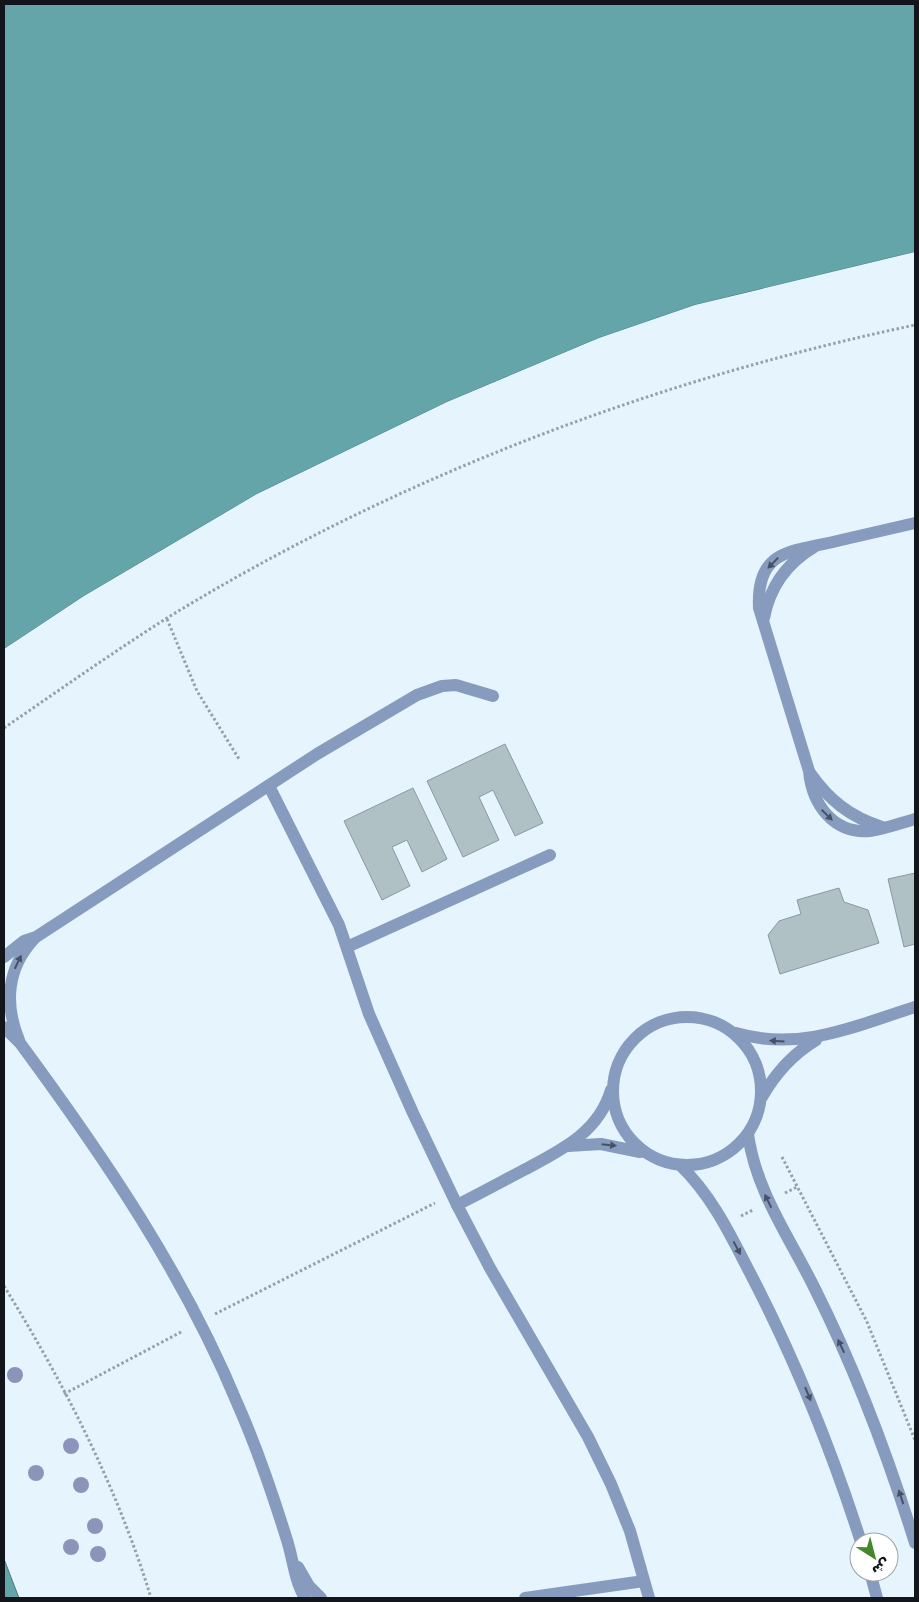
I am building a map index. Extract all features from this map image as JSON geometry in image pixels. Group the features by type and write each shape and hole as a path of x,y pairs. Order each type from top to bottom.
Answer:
{"street":[{"path":"915,523 816,546 789,550 767,568 761,580 758,594 763,622 809,771 828,797 854,816 884,828 915,819"},
{"path":"4,957 24,941 36,937 366,723 429,689 456,686 493,696"},
{"path":"269,786 330,905 348,947 370,1014 413,1113 455,1200 494,1276 588,1437 611,1484 630,1532 649,1598"},
{"path":"348,947 550,855"},
{"path":"20,1043 10,1015 10,987 19,960 36,937"},
{"path":"455,1200 568,1146 592,1126 608,1099 618,1063 629,1043 646,1028 667,1019 690,1017 712,1021 732,1031 767,1040 786,1041 823,1036 915,1008"},
{"path":"4,1027 20,1043 118,1180 200,1322 245,1422 269,1483 294,1560 299,1589 305,1598"},
{"path":"732,1031 752,1054 758,1068 761,1098"},
{"path":"568,1146 618,1145 664,1162 680,1165 700,1164 718,1158 734,1148 748,1134 757,1116 761,1098 770,1082 787,1062 807,1045 823,1036"},
{"path":"612,1085 613,1106 620,1125 632,1142 648,1155"},
{"path":"748,1134 754,1169 768,1202 815,1289 856,1378 892,1469 915,1543"},
{"path":"680,1165 695,1179 716,1208 769,1309 810,1398 858,1532"},
{"path":"294,1560 309,1586 321,1598"},
{"path":"525,1598 644,1581"},
{"path":"873,1582 877,1598"}],"path":[{"path":"4,728 167,619 249,572 333,528 419,487 506,449 684,385 775,359 915,326"},
{"path":"167,619 197,691 239,759"},
{"path":"782,1157 867,1322 915,1440"},
{"path":"64,1394 200,1322 455,1200"},
{"path":"4,1286 27,1324 97,1459 124,1523 151,1598"}],"water":[{"path":"4,4 915,4 915,252 695,305 599,338 447,402 257,494 84,596 4,649"},
{"path":"4,1559 19,1598 4,1598"}],"pier":[{"path":"915,252 915,255 696,308 600,340 448,404 258,497 86,598 4,652 4,649 84,596 257,494 447,402 599,338 695,305"}],"building":[{"path":"505,744 543,823 515,836 493,790 479,797 499,840 463,857 427,781"},
{"path":"413,788 447,859 422,872 407,840 392,847 410,886 382,900 344,821"},
{"path":"915,873 915,944 904,947 888,879"},
{"path":"839,888 844,902 868,910 879,943 780,974 768,935 779,921 801,914 797,900"}]}
